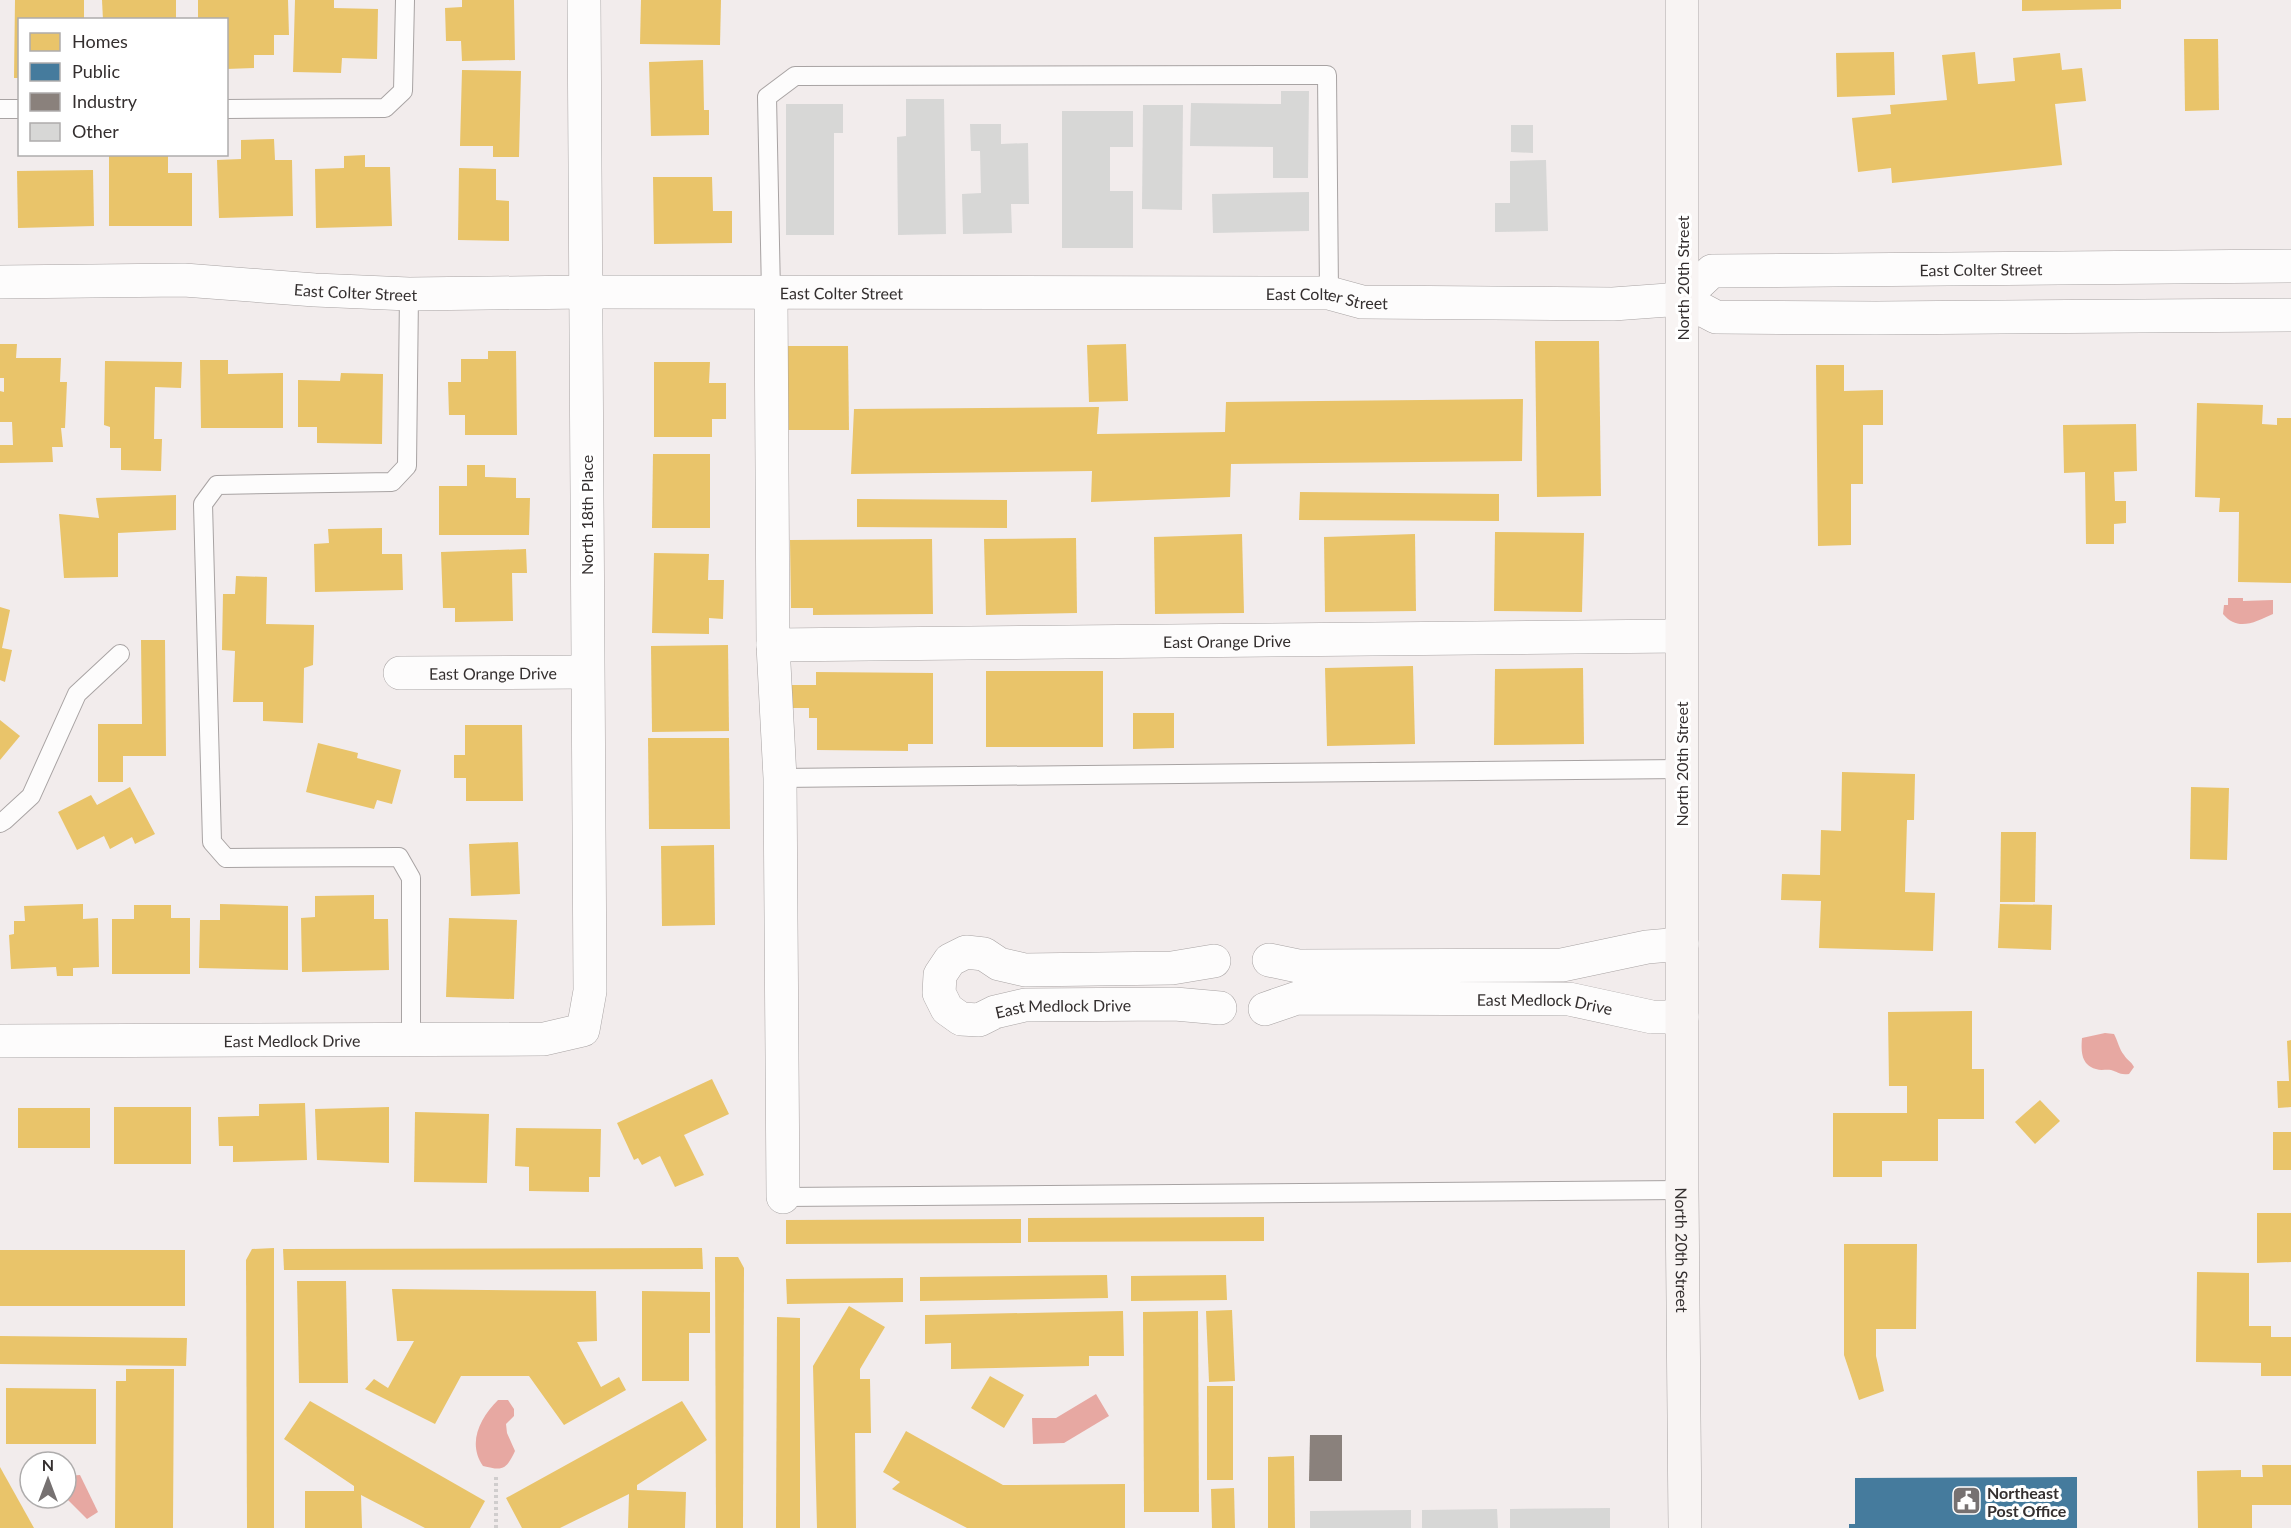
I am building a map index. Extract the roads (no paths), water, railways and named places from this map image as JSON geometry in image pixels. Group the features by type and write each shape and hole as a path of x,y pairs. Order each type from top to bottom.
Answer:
{"street":[{"name":"North 18th Place","path":"583,1030 590,991 584,0"},
{"name":"North 20th Street","path":"1682,0 1681,769 1685,1528"},
{"name":"East Colter Street","path":"0,282 184,280 315,290 409,294 586,292 1329,293 1362,302 1613,304 1682,299 1712,271 2291,266"},
{"path":"771,293 773,645 780,778 783,1197"},
{"path":"1682,299 1716,317 2291,315"},
{"name":"East Orange Drive","path":"773,645 1681,636"},
{"name":"East Orange Drive","path":"400,673 587,672"},
{"name":"East Medlock Drive","path":"1682,944 1647,947 1562,965 1298,966 1269,960 1252,949 1242,948 1232,950 1214,961 1172,968 1025,970 999,964 984,954 966,952 950,960 940,975 939,993 947,1009 961,1019 979,1020 995,1012 1025,1005 1175,1004 1220,1008 1232,1015 1243,1017 1255,1015 1265,1009 1297,998 1569,999 1652,1017 1682,1017"},
{"path":"1265,1009 1276,991 1277,980 1275,969 1269,960"},
{"path":"1214,961 1208,981 1209,992 1220,1008"},
{"name":"East Medlock Drive","path":"0,1041 544,1040 583,1030"}],"lane":[{"path":"228,109 385,108 403,91 405,0"},
{"path":"771,293 767,97 795,76 1279,75 1327,75 1329,293"},
{"path":"0,109 18,109"},
{"path":"409,294 407,466 392,482 217,485 203,504 212,842 226,858 399,857 411,878 411,1040"},
{"path":"0,822 31,796 77,694 120,654"},
{"path":"780,778 1681,769"},
{"path":"783,1197 1682,1190"}],"place":[{"name":"Northeast Post Office","path":"1966,1501"}]}
